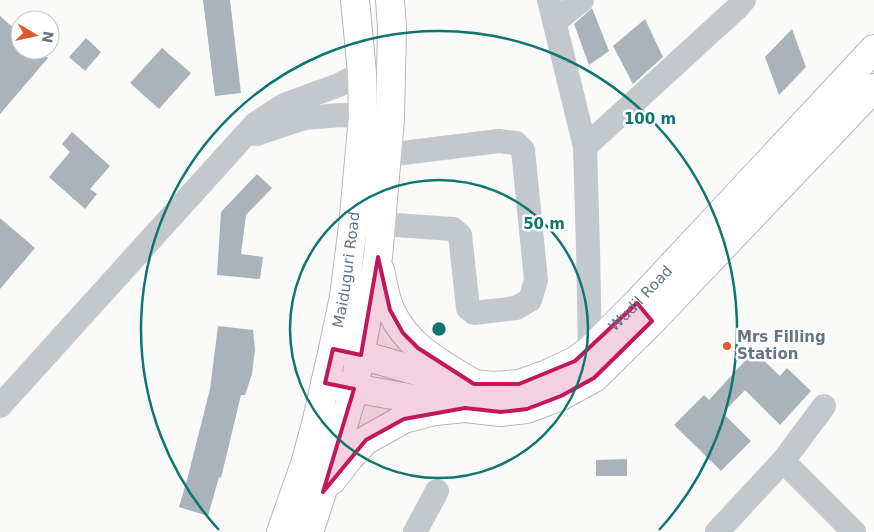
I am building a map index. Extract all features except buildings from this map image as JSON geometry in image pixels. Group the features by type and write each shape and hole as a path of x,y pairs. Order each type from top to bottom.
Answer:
{"main road":[{"name":"Maiduguri Road","path":"281,532 316,424 344,297 363,117 362,73 356,0"},
{"name":"Maiduguri Road","path":"309,532 354,388 378,257 390,119 392,27 390,0"},
{"name":"Wudil Road","path":"333,349 424,373 501,412 527,409 561,396 594,378 645,312 874,49"},
{"name":"Wudil Road","path":"325,383 354,388 470,396 494,386 519,384 575,361 645,312 874,88"},
{"path":"323,492 349,458 366,440 404,419 435,411 470,396 438,362 418,348 403,333 390,310 378,257"}],"street":[{"path":"582,0 552,11 585,147 590,350"},
{"path":"585,147 736,10 744,0"},
{"path":"0,406 255,124 284,105 339,85 362,73"},
{"path":"242,138 304,118 341,115 363,117"},
{"path":"381,224 453,229 460,235 468,308 474,313 516,308 530,300 536,280 522,150 516,143 499,141 387,155"},
{"path":"717,532 783,461 824,406"},
{"path":"783,461 854,532"},
{"path":"415,532 437,491"}],"highlighted area":[{"path":"378,257 390,310 403,333 418,348 474,384 519,384 575,361 637,303 652,321 594,378 561,396 527,409 501,412 465,408 404,419 366,440 323,492 354,389 325,383 333,349 361,355"}],"place":[{"name":"Mrs Filling Station","path":"727,346"}]}
